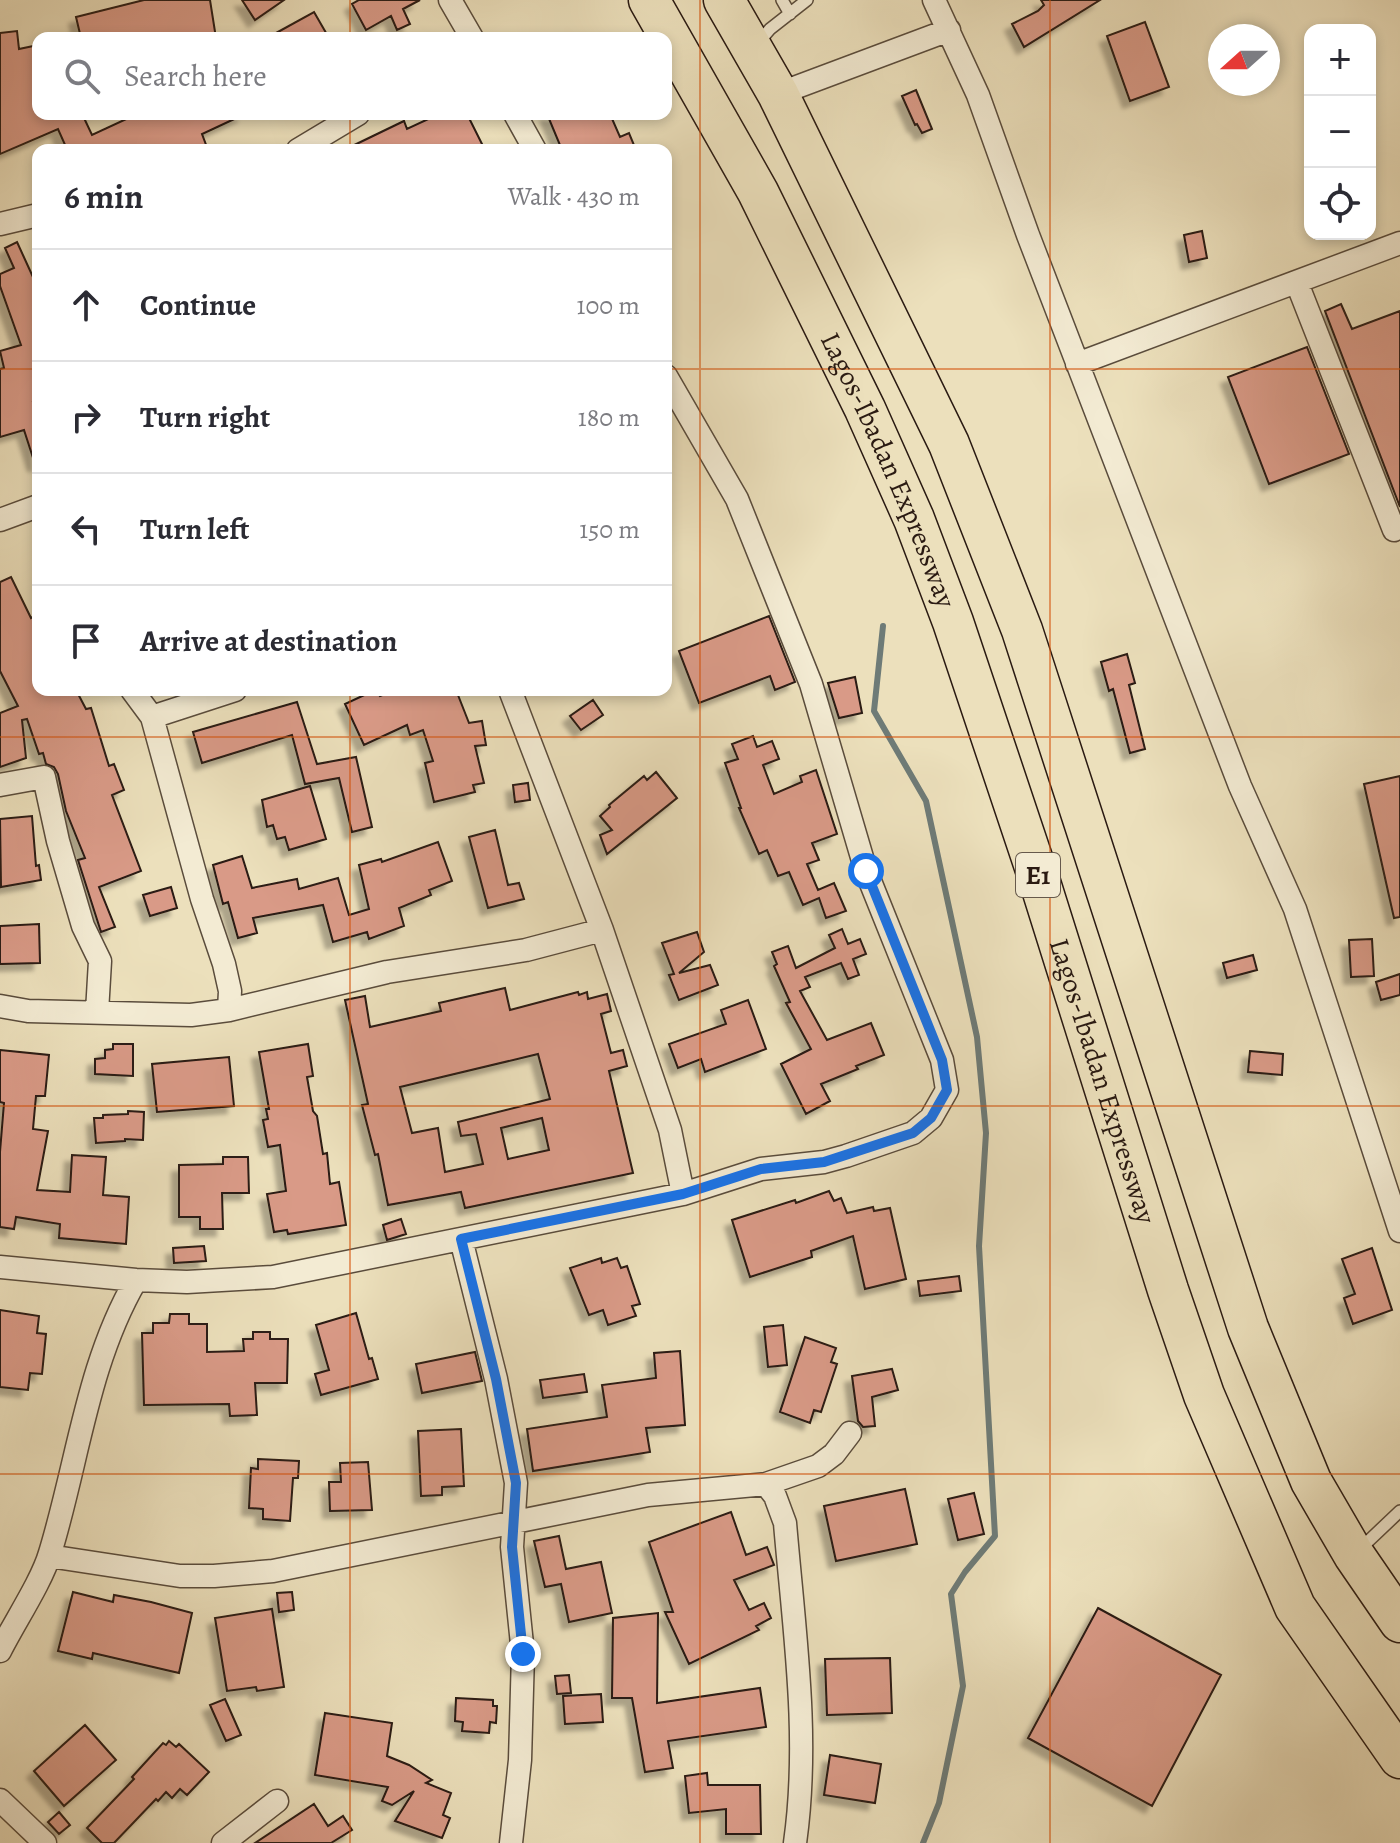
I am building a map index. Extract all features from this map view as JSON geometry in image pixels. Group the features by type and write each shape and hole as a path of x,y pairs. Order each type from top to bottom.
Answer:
{"highway":[{"name":"Lagos-Ibadan Expressway","path":"649,0 667,32"},
{"name":"E1","path":"724,0 778,94 955,458 1022,630 1248,1328 1311,1481 1354,1555 1400,1622"},
{"name":"Lagos-Ibadan Expressway","path":"672,41 758,192 865,409 914,519 953,622 1038,876 1204,1395 1295,1607 1400,1758"}],"street":[{"path":"450,0 469,32"},
{"path":"934,0 978,95 1077,364 1240,786 1295,909 1400,1231"},
{"path":"778,94 949,30"},
{"path":"308,144 348,120"},
{"path":"518,120 532,144"},
{"path":"0,224 32,216"},
{"path":"1077,364 1400,243"},
{"path":"1297,283 1394,530"},
{"path":"0,1267 187,1282 273,1277 683,1194 761,1169 835,1159 913,1133 931,1118 947,1090 942,1060 866,871 811,684 737,499 672,386"},
{"path":"0,520 32,508"},
{"path":"136,696 152,717 202,899 224,964 230,991 229,1010"},
{"path":"152,717 217,696"},
{"path":"512,696 602,930 670,1130 683,1194"},
{"path":"0,785 44,777 58,841 83,926 100,961 97,1012"},
{"path":"0,1006 28,1011 191,1015 229,1010 387,972 526,950 602,930"},
{"path":"461,1239 496,1379 516,1483 512,1547 523,1654 520,1760 511,1843"},
{"path":"0,1651 49,1556 83,1419 108,1337 119,1309 136,1280"},
{"path":"49,1556 180,1576 273,1571 648,1495 766,1484 818,1466 834,1454 850,1433"},
{"path":"766,1484 775,1496 785,1523 802,1726 800,1808 795,1843"},
{"path":"0,1800 45,1843"},
{"path":"223,1843 277,1801"}],"lane":[{"path":"782,0 790,14"},
{"path":"752,50 770,29 807,0"},
{"path":"1354,1555 1400,1511"}],"building":[{"path":"144,0 210,0 215,32 80,32 76,17"},
{"path":"242,0 284,0 255,20"},
{"path":"359,0 420,0 403,9 410,24 397,30 391,16 366,30 352,4"},
{"path":"1041,0 1100,0 1024,47 1012,24 1038,11 1044,5"},
{"path":"314,12 326,32 278,32"},
{"path":"1145,22 1169,87 1130,101 1107,36"},
{"path":"17,31 19,49 32,46 32,120 85,120 92,135 124,120 232,120 202,134 206,144 65,144 58,129 0,154 0,33"},
{"path":"916,90 932,129 922,133 902,96"},
{"path":"426,120 470,120 482,144 356,144 404,121 407,129"},
{"path":"550,120 613,120 620,137 629,133 634,144 560,144"},
{"path":"1202,231 1207,258 1189,262 1184,235"},
{"path":"17,242 32,275 32,455 24,430 0,437 0,369 4,368 0,351 21,345 0,286 0,274 14,268 5,248"},
{"path":"1341,304 1352,329 1400,311 1400,507 1325,311"},
{"path":"1307,347 1349,454 1269,484 1228,377"},
{"path":"11,577 32,617 32,696 79,696 86,709 91,708 109,766 114,764 124,790 112,795 141,871 99,887 115,927 101,932 78,860 85,858 66,811 58,774 54,767 46,764 43,753 39,754 27,719 22,720 26,758 0,767 0,713 18,706 0,671 0,582"},
{"path":"769,616 795,682 775,690 770,676 699,703 679,651"},
{"path":"1127,654 1135,683 1129,685 1145,749 1130,753 1113,689 1109,691 1101,662"},
{"path":"855,677 862,713 839,718 828,683"},
{"path":"362,696 458,696 469,723 482,721 486,745 475,746 484,783 473,785 475,792 434,802 425,763 433,761 423,730 410,735 407,725 364,745 345,704"},
{"path":"593,700 603,715 581,730 570,716"},
{"path":"297,702 317,764 356,757 372,827 352,832 339,778 305,784 292,735 202,763 193,732"},
{"path":"753,736 757,747 772,741 779,759 763,765 774,794 802,782 800,776 816,770 837,834 812,843 819,860 807,864 818,890 834,883 846,911 826,918 819,898 803,905 789,872 778,876 767,850 759,854 739,808 725,763 738,759 732,744"},
{"path":"656,772 677,798 607,854 600,835 612,830 600,816 644,776 647,780"},
{"path":"1400,776 1400,917 1394,918 1364,784"},
{"path":"528,783 530,800 515,802 513,785"},
{"path":"310,786 326,839 289,850 285,837 277,839 273,825 267,827 262,800"},
{"path":"32,816 36,866 39,865 41,880 1,887 0,819"},
{"path":"495,830 508,885 519,883 524,899 488,908 469,837"},
{"path":"438,842 452,881 429,890 431,895 399,908 404,926 369,939 367,932 333,942 323,905 253,918 257,933 238,938 228,902 223,904 213,865 242,856 252,888 297,879 299,889 338,878 349,915 369,909 359,865 381,859 382,862"},
{"path":"171,887 177,908 150,916 143,895"},
{"path":"39,924 40,963 0,964 0,926"},
{"path":"842,929 848,944 860,939 866,954 853,959 859,975 848,979 841,963 805,977 810,987 800,991 827,1040 871,1023 884,1055 821,1084 830,1101 806,1114 781,1064 811,1049 786,1003 790,1002 774,966 777,964 772,952 788,946 796,968 835,948 829,935"},
{"path":"697,932 704,952 679,973 710,965 718,985 679,1000 669,975 674,974 662,943"},
{"path":"1372,939 1374,976 1351,977 1349,940"},
{"path":"1253,955 1257,970 1227,978 1223,963"},
{"path":"1400,974 1400,995 1381,1000 1376,982"},
{"path":"505,988 510,1010 578,992 579,995 587,992 588,999 607,994 611,1011 601,1014 611,1053 623,1050 627,1066 609,1071 633,1173 465,1208 461,1192 388,1205 378,1154 375,1155 362,1105 368,1104 345,1000 365,996 370,1027 441,1011 439,1003","holes":["538,1054 550,1099 458,1122 461,1136 476,1134 483,1164 445,1172 438,1128 412,1133 400,1087","542,1118 549,1150 508,1159 501,1128"]},
{"path":"748,1000 766,1049 705,1072 701,1059 678,1068 669,1044 726,1024 721,1010"},
{"path":"113,1044 133,1044 133,1076 95,1074 95,1059 105,1058 105,1050 113,1049"},
{"path":"308,1044 313,1076 307,1077 313,1111 317,1116 323,1154 327,1153 330,1184 339,1182 346,1225 288,1234 287,1230 274,1232 267,1194 286,1191 280,1145 268,1147 263,1120 268,1119 266,1109 269,1109 259,1052"},
{"path":"0,1050 49,1055 45,1096 36,1096 33,1129 48,1131 37,1190 70,1192 72,1155 106,1157 103,1195 129,1197 126,1244 59,1238 60,1224 16,1217 14,1229 0,1227 0,1152 4,1103 0,1102"},
{"path":"1250,1051 1283,1054 1282,1075 1248,1072"},
{"path":"229,1057 234,1106 157,1112 152,1064"},
{"path":"128,1111 144,1112 143,1140 96,1143 94,1118 128,1114"},
{"path":"223,1157 248,1157 249,1193 222,1193 223,1229 200,1229 200,1217 179,1217 179,1165 223,1164"},
{"path":"829,1191 834,1201 841,1198 847,1213 873,1207 874,1211 890,1208 906,1279 865,1289 853,1236 811,1251 812,1257 750,1277 732,1220"},
{"path":"401,1219 406,1234 387,1240 383,1225"},
{"path":"204,1246 206,1261 174,1263 173,1248"},
{"path":"1372,1248 1392,1310 1353,1324 1344,1298 1355,1294 1342,1259"},
{"path":"601,1258 602,1263 617,1258 621,1268 627,1266 640,1304 632,1306 636,1316 608,1325 603,1310 589,1315 570,1268"},
{"path":"959,1276 961,1291 920,1296 918,1281"},
{"path":"0,1310 39,1316 37,1333 46,1334 42,1374 30,1373 28,1390 0,1387"},
{"path":"356,1313 378,1379 321,1395 315,1374 329,1370 316,1325"},
{"path":"170,1314 189,1314 189,1324 207,1324 207,1352 244,1351 243,1339 253,1339 253,1332 270,1332 270,1339 288,1339 287,1383 255,1383 257,1415 230,1416 229,1404 144,1405 142,1333 153,1333 153,1323 169,1323"},
{"path":"783,1325 787,1365 768,1367 764,1327"},
{"path":"805,1337 836,1348 831,1362 837,1364 821,1412 814,1410 810,1423 780,1412"},
{"path":"680,1351 685,1425 646,1428 650,1452 533,1471 527,1429 607,1417 602,1385 656,1378 654,1353"},
{"path":"475,1352 482,1381 422,1393 416,1364"},
{"path":"892,1369 898,1390 872,1397 875,1426 863,1427 858,1421 852,1376"},
{"path":"584,1374 587,1392 543,1398 540,1380"},
{"path":"461,1429 464,1486 442,1487 442,1495 421,1496 418,1431"},
{"path":"258,1459 299,1461 298,1478 293,1478 290,1521 263,1519 263,1509 249,1508 251,1468 258,1469"},
{"path":"368,1462 372,1510 330,1511 329,1482 341,1482 340,1463"},
{"path":"905,1489 917,1544 836,1561 824,1506"},
{"path":"974,1493 984,1534 958,1540 948,1499"},
{"path":"731,1512 746,1555 767,1547 774,1565 734,1580 749,1610 764,1603 771,1618 756,1626 759,1630 689,1664 665,1612 673,1612 649,1542"},
{"path":"559,1536 566,1569 601,1562 612,1613 569,1622 561,1584 545,1587 534,1541"},
{"path":"73,1592 113,1602 114,1595 192,1613 179,1673 93,1653 92,1659 58,1651"},
{"path":"292,1592 294,1610 279,1612 277,1593"},
{"path":"1098,1608 1221,1675 1152,1806 1028,1738"},
{"path":"272,1609 284,1687 227,1691 215,1618"},
{"path":"658,1613 657,1703 760,1688 766,1727 668,1741 673,1768 645,1772 632,1698 612,1698 613,1618"},
{"path":"890,1658 892,1713 827,1715 825,1659"},
{"path":"569,1675 571,1693 557,1694 555,1676"},
{"path":"601,1694 603,1722 565,1724 563,1696"},
{"path":"456,1698 493,1700 493,1706 497,1706 496,1723 490,1722 489,1733 462,1731 463,1722 455,1721"},
{"path":"225,1699 241,1735 226,1741 210,1705"},
{"path":"325,1713 392,1723 387,1756 409,1765 432,1780 426,1783 451,1793 443,1815 450,1818 442,1838 395,1821 414,1791 392,1805 382,1801 388,1787 315,1775"},
{"path":"85,1725 116,1760 64,1806 34,1771"},
{"path":"169,1741 176,1747 179,1744 209,1772 187,1795 180,1789 172,1798 166,1792 114,1843 102,1843 87,1828 163,1743 166,1745"},
{"path":"830,1755 881,1764 875,1803 824,1795"},
{"path":"707,1773 708,1785 760,1785 761,1834 726,1834 726,1809 689,1813 685,1776"},
{"path":"314,1804 328,1826 343,1816 352,1830 331,1843 255,1843"},
{"path":"59,1812 70,1825 59,1834 48,1822"}],"waterway":[{"path":"883,626 874,711 926,801 977,1037 986,1133 979,1246 995,1536 951,1594 963,1686 939,1803 923,1843"}],"route":[{"path":"523,1654 512,1547 516,1483 496,1379 461,1239 683,1194 761,1169 824,1162 913,1133 931,1118 947,1090 942,1060 866,871"}]}
